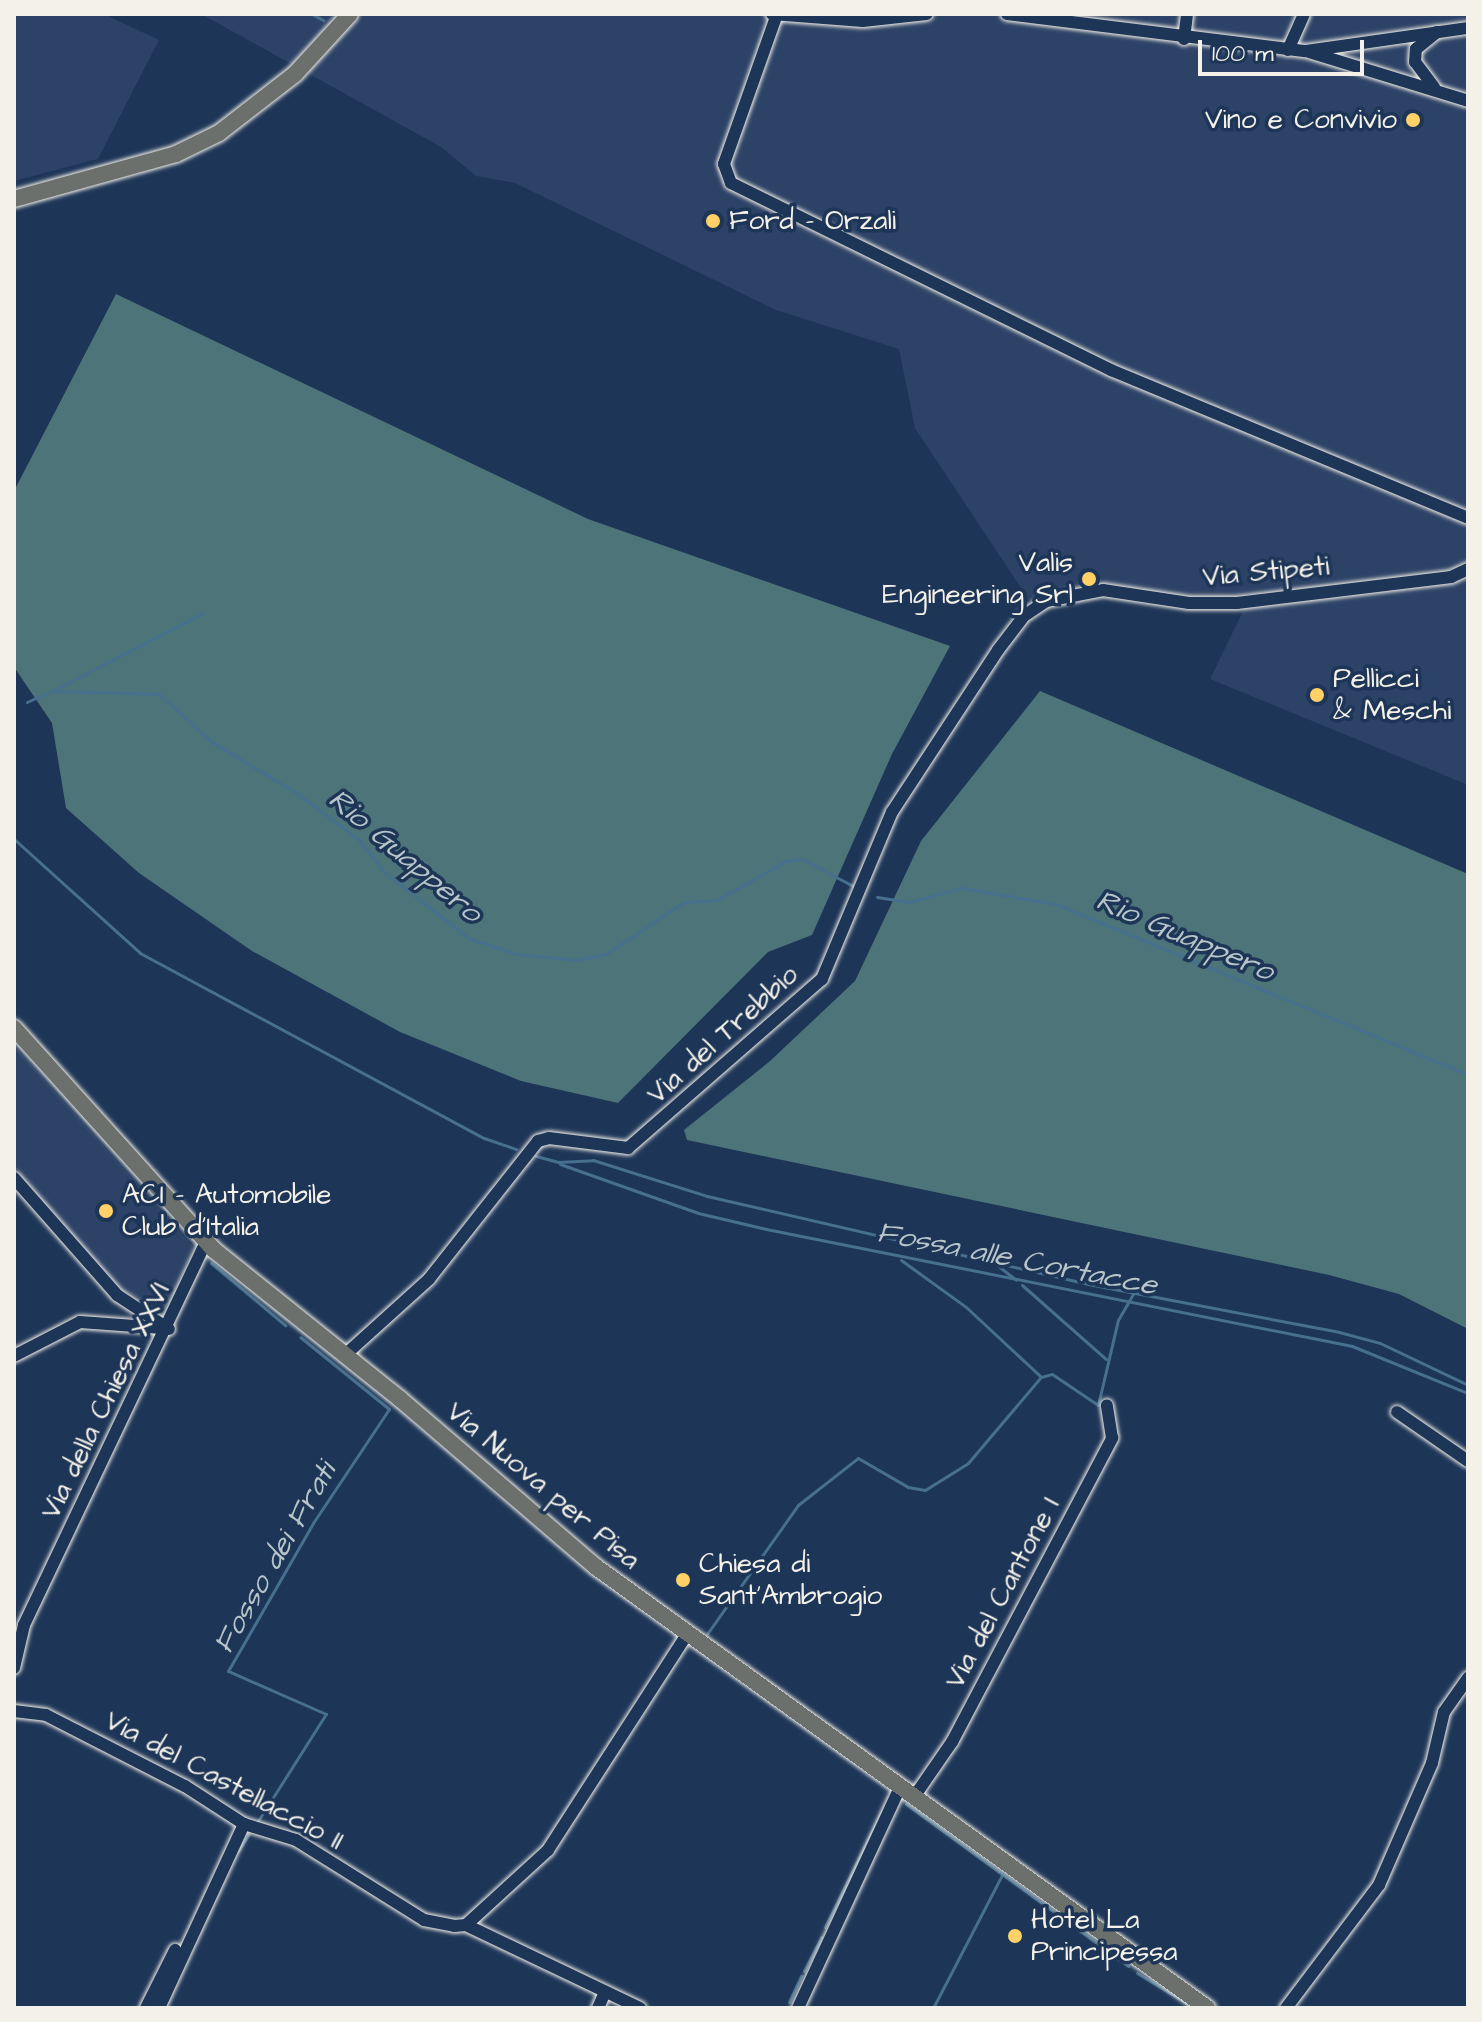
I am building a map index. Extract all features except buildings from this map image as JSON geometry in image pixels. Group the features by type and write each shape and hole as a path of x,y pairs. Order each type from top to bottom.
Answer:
{"main road":[{"path":"14,199 176,154 219,133 263,104 350,14"},
{"name":"Via Nuova per Pisa","path":"14,1028 206,1242 596,1567 1207,2008"}],"street":[{"path":"927,14 863,21 775,14 724,164 731,183 1111,370 1468,518"},
{"path":"1008,14 1184,39 1306,51 1468,28"},
{"path":"1184,39 1187,14"},
{"path":"1288,50 1304,14"},
{"path":"1436,90 1415,62 1416,49 1437,32"},
{"path":"1306,51 1468,101"},
{"name":"Via Stipeti","path":"1024,616 1046,601 1088,590 1189,603 1237,603 1451,577 1468,569"},
{"name":"Via del Trebbio","path":"345,1355 429,1279 538,1141 549,1138 628,1148 695,1093 822,979 892,812 1024,616"},
{"path":"14,1178 117,1295 169,1329"},
{"name":"Via della Chiesa XXVI","path":"14,1668 19,1623 169,1329 206,1242"},
{"path":"14,1356 80,1322 169,1329"},
{"name":"Via del Cantone I","path":"798,2008 907,1792 952,1742 1112,1438 1107,1405"},
{"path":"1397,1412 1468,1461"},
{"path":"466,1925 548,1850 687,1634"},
{"path":"1286,2008 1379,1885 1432,1763 1444,1712 1468,1678"},
{"name":"Via del Castellaccio II","path":"14,1711 46,1715 185,1786 244,1824 296,1840 424,1920 466,1925 640,2008"},
{"path":"159,2008 244,1824"},
{"path":"146,2008 199,1902 224,1867"},
{"path":"598,2008 605,1992"}],"shaded area":[{"path":"14,14 104,14 159,40 98,159 14,181"},
{"path":"201,14 1468,14 1468,561 1444,572 1401,579 1210,598 1069,587 1031,603 915,428 899,349 776,310 515,183 476,176 441,147"},
{"path":"1468,577 1468,785 1210,679 1245,607"},
{"path":"14,1046 193,1247 168,1310 119,1289 14,1167"}],"green space":[{"path":"116,294 588,519 950,646 892,754 812,935 768,952 618,1103 521,1081 400,1032 252,951 139,873 66,808 52,723 14,667 14,491"},
{"path":"1040,691 1468,874 1468,1329 1399,1294 1329,1275 687,1140 684,1130 769,1062 855,981 921,841"}],"waterway":[{"path":"312,14 323,20"},
{"path":"54,690 203,613"},
{"name":"Rio Guappero","path":"27,702 51,691 159,694 212,742 295,792 359,840 383,871 470,939 517,954 576,960 606,954 684,902 717,900 786,861 802,859 855,887"},
{"path":"14,839 140,953 484,1138 516,1149"},
{"name":"Rio Guappero","path":"877,897 909,902 961,888 1056,904 1468,1075"},
{"path":"536,1156 558,1162 593,1160 707,1196 1093,1285 1339,1332 1380,1343 1468,1385"},
{"name":"Fossa alle Cortacce","path":"560,1164 698,1213 766,1229 1352,1346 1468,1393"},
{"path":"901,1260 966,1307 1024,1361"},
{"name":"Fosso dei Frati","path":"211,1263 285,1325"},
{"path":"997,1265 1016,1280"},
{"path":"1022,1285 1106,1359"},
{"path":"707,1634 798,1505 858,1458 908,1487 925,1490 968,1463 1041,1377 1052,1374 1098,1405 1118,1320 1134,1292"},
{"name":"Fosso dei Frati","path":"258,1821 326,1714 228,1671 313,1523 389,1409 300,1337"},
{"path":"1024,1361 1041,1377"},
{"path":"906,1804 1128,1966"},
{"path":"825,1927 885,1805"},
{"name":"Fosso dei Frati","path":"238,1851 249,1834"},
{"path":"933,2008 1002,1875"},
{"path":"804,1971 821,1937"},
{"path":"1137,1973 1191,2006"},
{"path":"789,2002 801,1976"}],"place":[{"name":"Vino e Convivio","path":"1413,120"},
{"name":"Ford - Orzali","path":"713,221"},
{"name":"Valis Engineering Srl","path":"1089,579"},
{"name":"Pellicci & Meschi","path":"1317,695"},
{"name":"ACI - Automobile Club d'Italia","path":"106,1211"},
{"name":"Chiesa di Sant'Ambrogio","path":"683,1580"},
{"name":"Hotel La Principessa","path":"1015,1936"}]}
